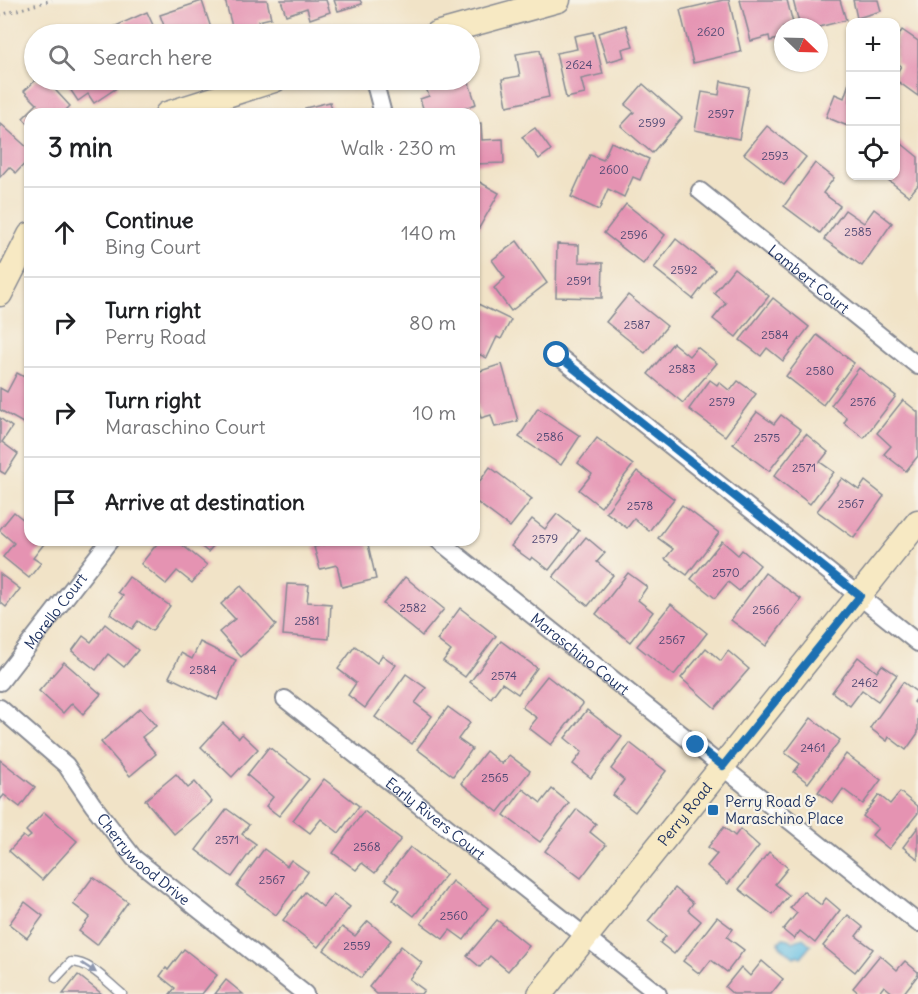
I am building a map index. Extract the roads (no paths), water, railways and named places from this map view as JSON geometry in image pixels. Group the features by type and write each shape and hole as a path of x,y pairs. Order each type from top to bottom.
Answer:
{"street":[{"path":"472,24 558,0"},
{"path":"186,108 243,90"},
{"path":"377,90 381,108"},
{"name":"Lambert Court","path":"700,191 918,366"},
{"path":"0,294 24,247"},
{"path":"557,355 918,643"},
{"name":"Perry Road","path":"540,994 918,522"},
{"name":"Morello Court","path":"0,682 105,546"},
{"name":"Maraschino Court","path":"446,546 918,923"},
{"name":"Early Rivers Court","path":"285,699 658,994"},
{"name":"Cherrywood Drive","path":"0,708 66,765 93,805 134,858 305,994"}],"lane":[{"path":"56,978 71,962 80,962 89,966 122,994"}],"water":[{"path":"783,938 793,942 803,938 811,945 801,957 798,955 794,957 780,946 779,942"}],"place":[{"name":"Perry Road & Maraschino Place","path":"713,810"}]}
